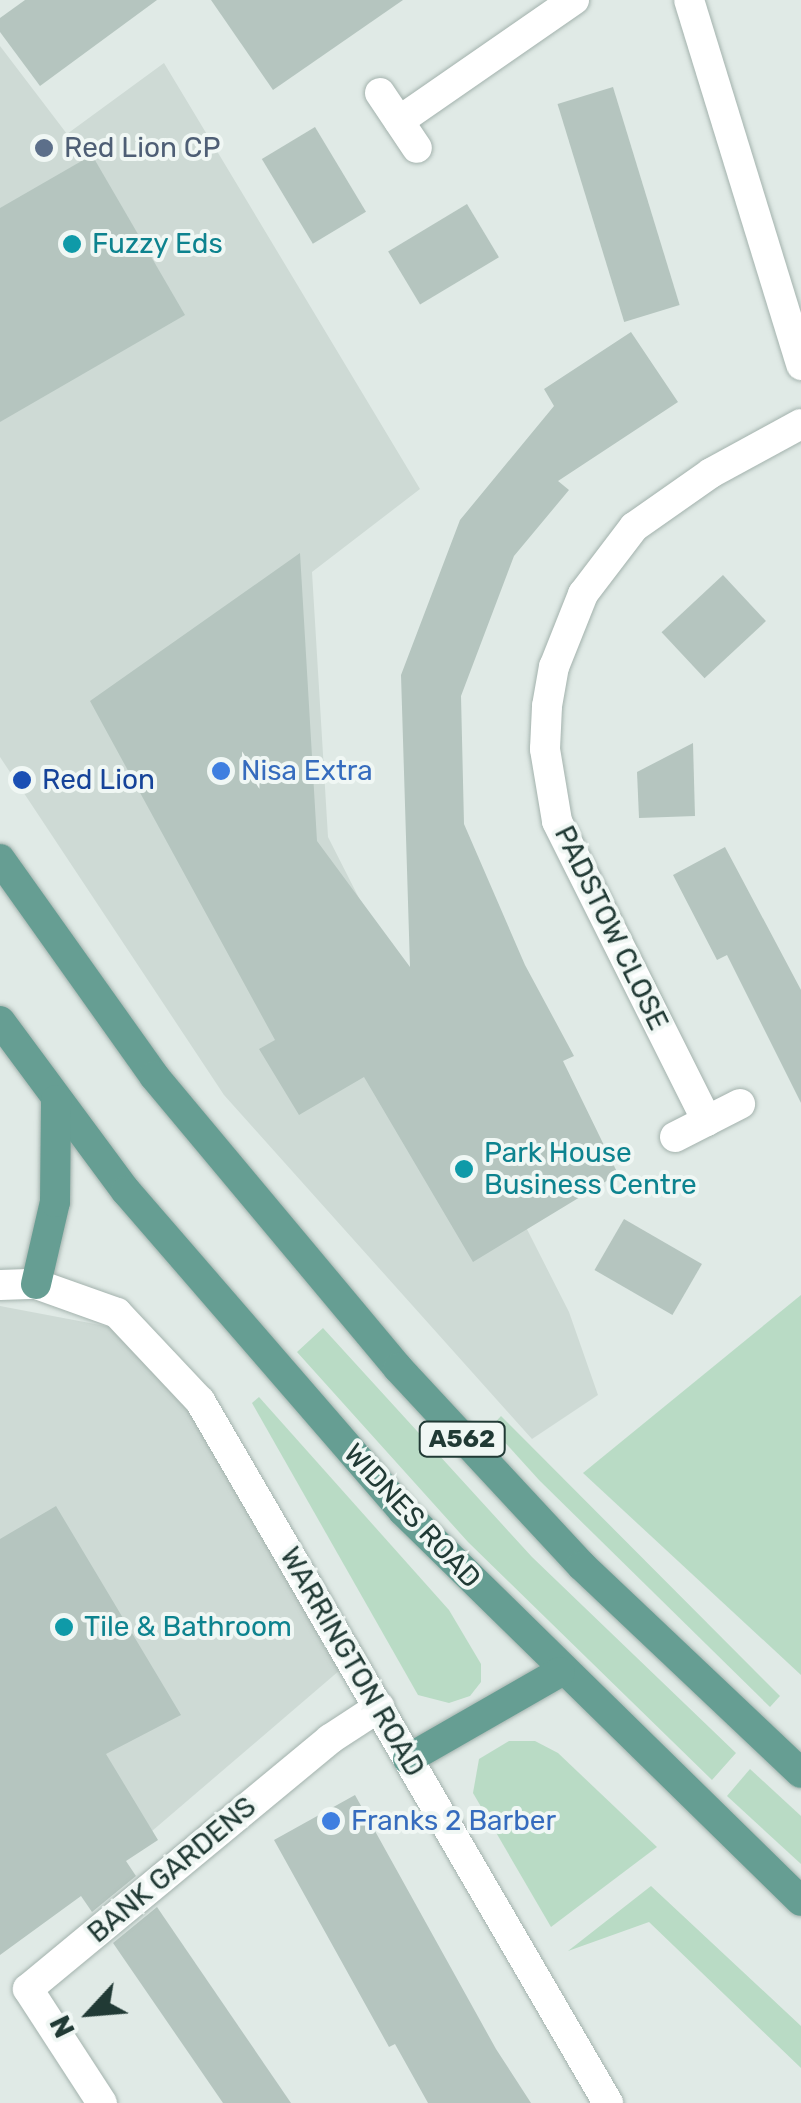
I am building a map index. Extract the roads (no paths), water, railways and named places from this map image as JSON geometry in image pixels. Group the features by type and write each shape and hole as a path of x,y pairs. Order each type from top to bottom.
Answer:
{"main road":[{"name":"A562","path":"0,858 154,1076 488,1468 801,1774"},
{"path":"0,1021 56,1100 55,1202 36,1284"},
{"name":"WIDNES ROAD","path":"56,1100 126,1192 390,1496 560,1672 801,1901"},
{"path":"408,1759 560,1672"}],"street":[{"path":"400,121 574,0"},
{"path":"689,0 801,366"},
{"path":"380,92 417,148"},
{"name":"PADSTOW CLOSE","path":"708,1120 557,822 545,749 547,706 554,668 583,594 634,527 710,473 801,424"},
{"path":"675,1137 740,1104"},
{"path":"0,1285 36,1284"},
{"name":"WARRINGTON ROAD","path":"36,1284 117,1313 200,1401 608,2103"},
{"name":"BANK GARDENS","path":"102,2103 28,1989 330,1739 379,1707"}],"place":[{"name":"Red Lion CP","path":"44,148"},
{"name":"Fuzzy Eds","path":"72,244"},
{"name":"Nisa Extra","path":"221,771"},
{"name":"Red Lion","path":"22,780"},
{"name":"Park House Business Centre","path":"464,1169"},
{"name":"Tile & Bathroom","path":"64,1627"},
{"name":"Franks 2 Barber","path":"331,1821"}]}
